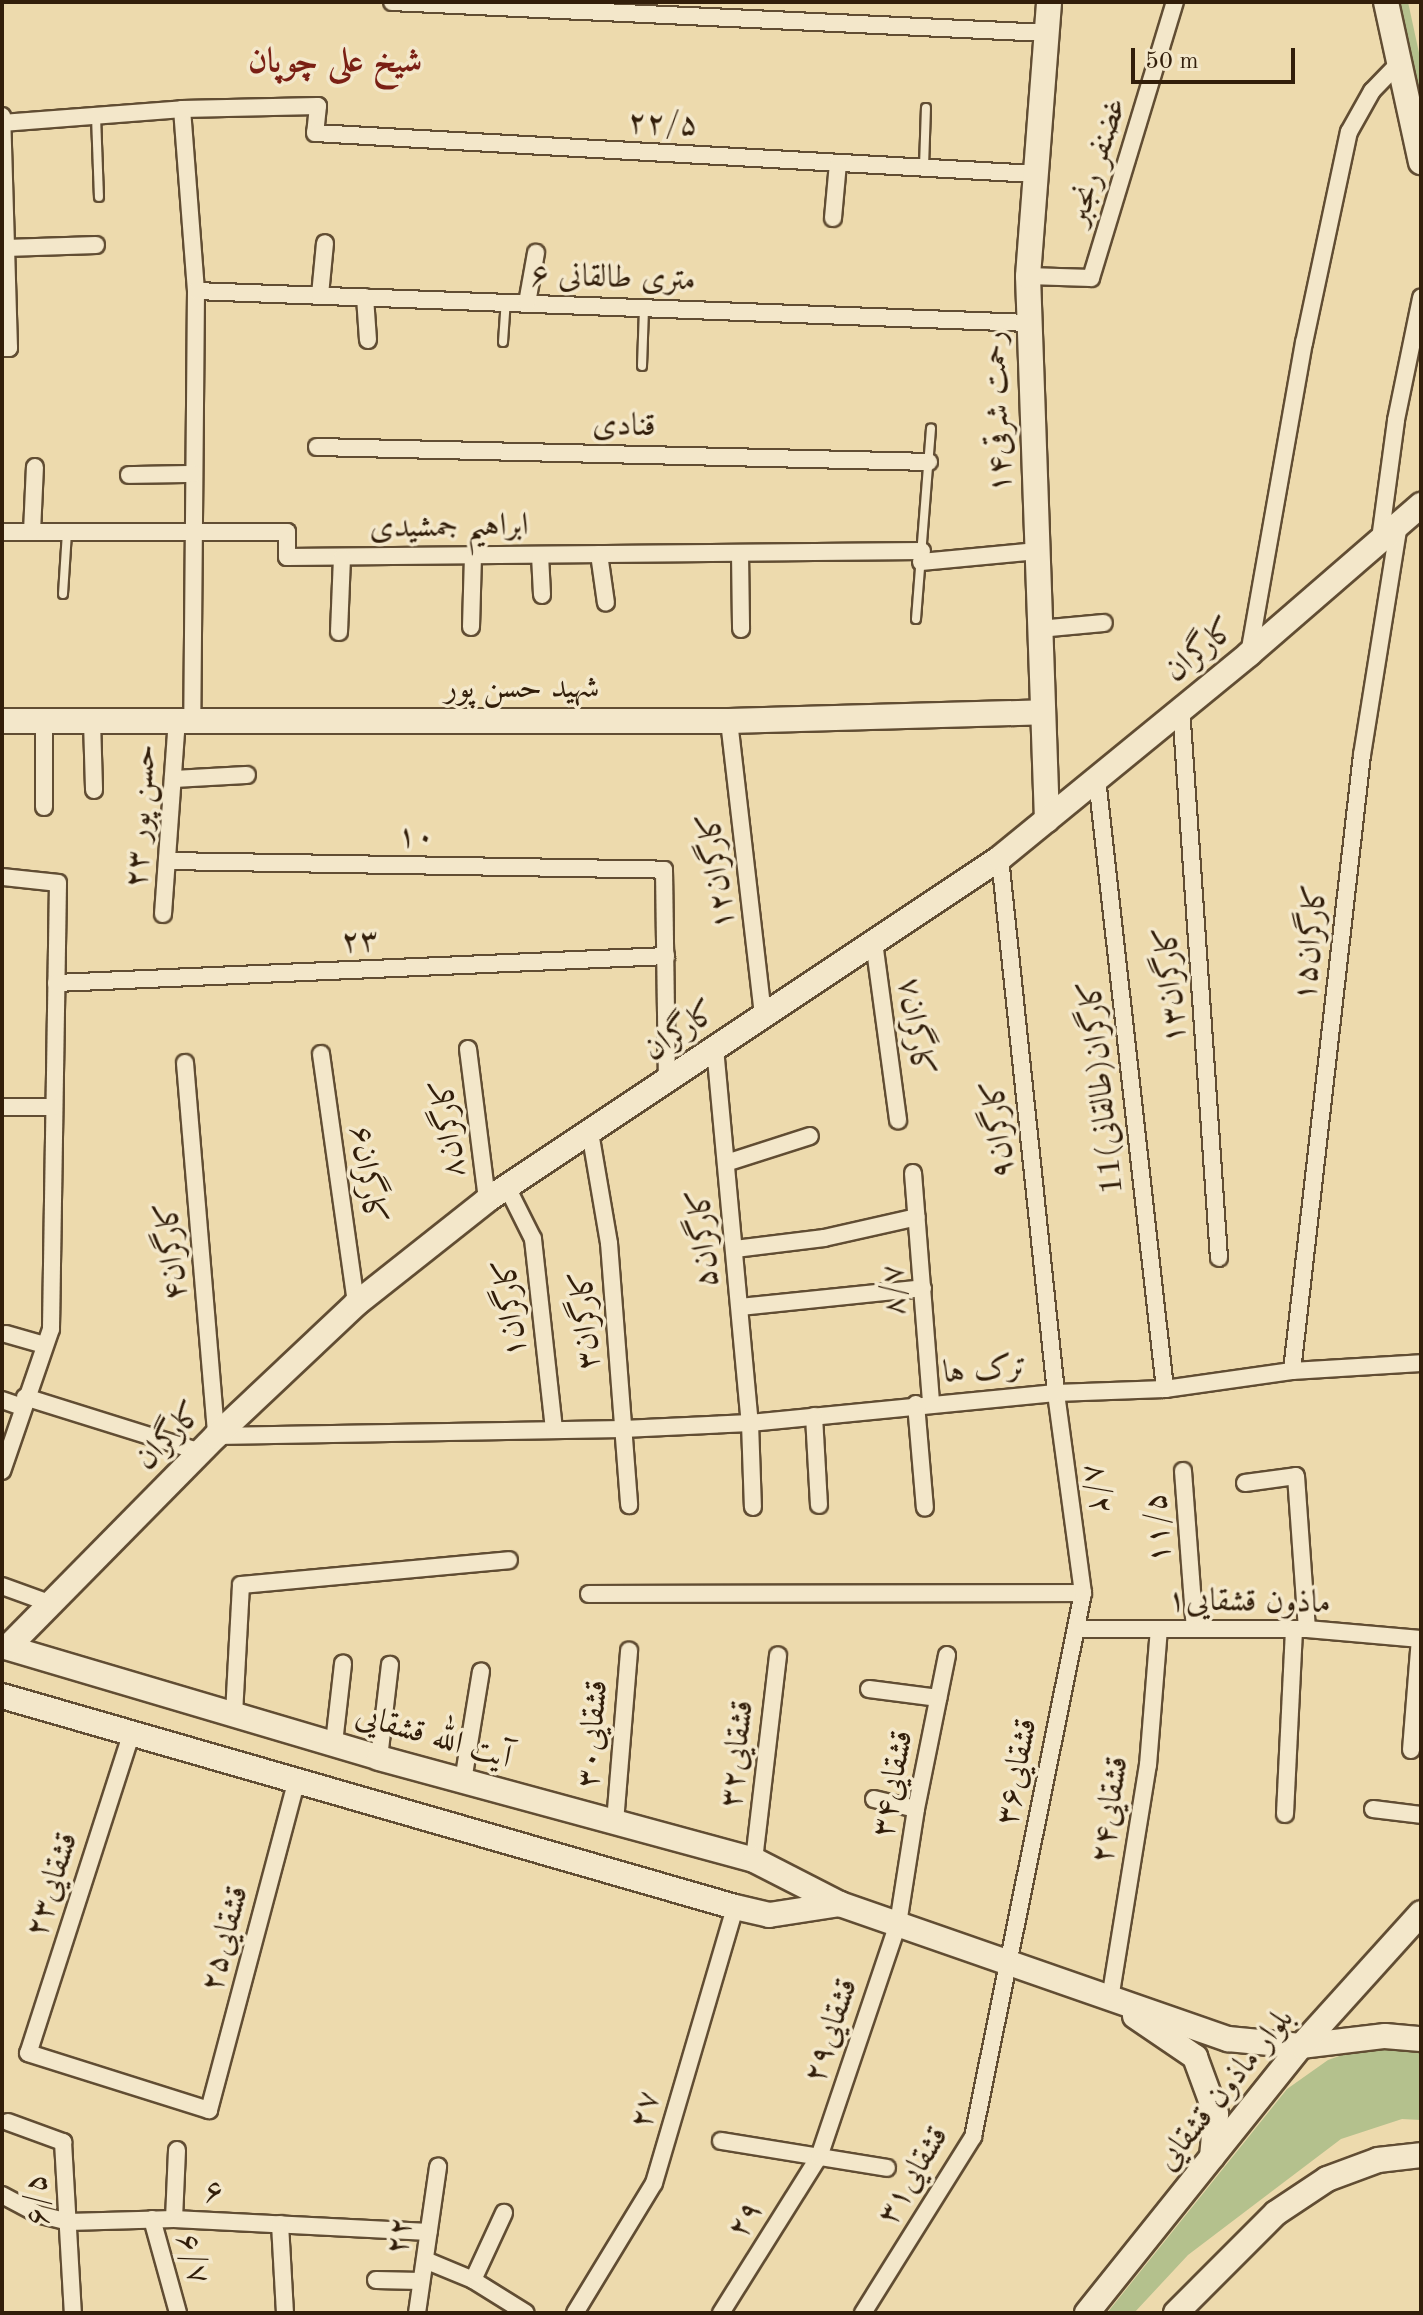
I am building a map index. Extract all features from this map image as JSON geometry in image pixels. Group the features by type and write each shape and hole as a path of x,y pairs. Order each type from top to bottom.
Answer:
{"street":[{"path":"392,2 1047,33"},
{"name":"۱۴رحمت شرقی","path":"1047,820 1028,276 1049,2"},
{"name":"غضنفر رنجبر","path":"1028,276 1091,278 1175,2"},
{"path":"1386,2 1421,162"},
{"path":"1249,654 1304,343 1349,132 1372,91 1399,63"},
{"name":"۲۲/۵","path":"182,109 318,106 315,133 1034,174"},
{"path":"2,123 182,109"},
{"name":"۲۳ حسن پور","path":"163,914 173,779 185,721 194,532 196,291 182,109"},
{"path":"2,114 5,348"},
{"path":"833,218 838,163"},
{"path":"320,295 325,243"},
{"path":"6,248 96,245"},
{"path":"527,303 536,253"},
{"name":"۶ متری طالقانی","path":"196,291 1028,323"},
{"path":"365,297 368,340"},
{"path":"1380,539 1396,420 1421,298"},
{"name":"قنادی","path":"317,447 929,462"},
{"path":"32,532 35,467"},
{"path":"129,475 194,474"},
{"name":"کارگران","path":"5,1647 208,1444 356,1304 497,1193 1000,858 1249,654 1421,505"},
{"name":"۱۵کارگران","path":"1292,1371 1362,755 1399,523"},
{"name":"ابراهیم جمشیدی","path":"2,532 287,532 287,557 740,553 921,556 1037,551"},
{"path":"740,553 741,629"},
{"path":"599,554 606,603"},
{"path":"471,627 473,555"},
{"path":"540,555 542,595"},
{"path":"339,632 342,557"},
{"path":"1039,629 1104,623"},
{"name":"کارگران۱۳","path":"1181,708 1219,1258"},
{"name":"شهید حسن پور","path":"2,721 729,721 1043,712"},
{"path":"44,721 44,807"},
{"path":"92,721 94,790"},
{"name":"۱۲کارگران","path":"729,721 763,1016"},
{"path":"173,779 247,775"},
{"name":"11کارگران(طالقانی)","path":"1097,779 1165,1389"},
{"name":"کارگران۹","path":"1000,858 1056,1393"},
{"name":"۱۰","path":"167,861 664,870 666,956"},
{"path":"2,877 58,883 51,1329 23,1402 2,1471"},
{"name":"کارگران۷","path":"874,942 898,1120"},
{"path":"666,956 667,1080"},
{"name":"۲۳","path":"56,983 666,956"},
{"name":"کارگران۵","path":"715,1048 750,1423 753,1507"},
{"name":"کارگران۸","path":"468,1049 497,1193"},
{"name":"۶کارگران","path":"321,1054 356,1304"},
{"name":"کارگران۴","path":"185,1063 208,1444"},
{"path":"2,1107 54,1107"},
{"name":"کارگران۳","path":"590,1132 609,1243 629,1505"},
{"path":"726,1163 810,1136"},
{"name":"۸/۷","path":"913,1173 923,1288 925,1508"},
{"name":"۱کارگران","path":"497,1193 533,1239 554,1429"},
{"path":"735,1249 824,1238 917,1217"},
{"path":"740,1307 923,1288"},
{"path":"6,1334 44,1345"},
{"name":"ترک ها","path":"2,1400 23,1402 208,1444 750,1423 1056,1393 1165,1389 1292,1371 1421,1363"},
{"name":"۸/۲","path":"1056,1393 1083,1593"},
{"path":"814,1416 819,1505"},
{"name":"۱۱/۵","path":"1183,1471 1195,1629"},
{"path":"1245,1483 1296,1476 1300,1629 1285,1814"},
{"path":"234,1714 241,1585 509,1560"},
{"path":"2,1586 49,1603"},
{"path":"589,1594 1083,1593"},
{"name":"قشقایی۳۶","path":"1008,1963 1083,1593"},
{"name":"ماذون قشقایی۱","path":"1076,1629 1300,1629 1420,1639"},
{"name":"قشقایی۲۴","path":"1110,1999 1148,1765 1159,1629"},
{"path":"1411,1750 1420,1639"},
{"name":"آیت الله قشقایی","path":"5,1647 379,1758 754,1860 840,1904 1110,1999"},
{"name":"قشقایی۳۰","path":"615,1822 629,1651"},
{"name":"قشقایی۳۲","path":"754,1860 778,1655"},
{"name":"قشقایی۳۴","path":"898,1924 916,1809 947,1655"},
{"path":"334,1743 343,1664"},
{"path":"379,1758 390,1665"},
{"path":"463,1781 481,1671"},
{"path":"869,1689 938,1698"},
{"name":"آیت الله قشقایی","path":"2,1696 735,1907 769,1915 840,1904"},
{"name":"قشقایی۲۳","path":"131,1735 28,2053 209,2110"},
{"name":"قشقایی۲۵","path":"209,2110 296,1782"},
{"path":"874,1799 916,1809"},
{"path":"1373,1809 1421,1815"},
{"name":"۲۷","path":"575,2313 654,2183 735,1907"},
{"name":"بلوار ماذون قشقایی","path":"1087,2313 1301,2046 1421,1913"},
{"name":"قشقایی۲۹","path":"819,2157 898,1924"},
{"name":"۳۱قشقایی","path":"863,2313 973,2137 1008,1963"},
{"path":"1110,1999 1228,2039 1301,2046 1385,2036 1421,2039"},
{"path":"1110,1999 1195,2057 1216,2114 1212,2157"},
{"name":"۶/۵","path":"8,2122 63,2142 73,2313"},
{"path":"721,2141 887,2168"},
{"path":"174,2219 177,2150"},
{"path":"1176,2313 1276,2213 1327,2179 1378,2160 1421,2155"},
{"name":"۲۹","path":"721,2313 819,2157"},
{"name":"۲۲","path":"417,2313 438,2167"},
{"name":"۶","path":"2,2195 37,2214 68,2222 174,2219 429,2232"},
{"path":"473,2280 504,2213"},
{"name":"۶/۷","path":"152,2219 178,2313"},
{"path":"280,2224 285,2313"},
{"path":"425,2260 473,2280 526,2313"},
{"path":"376,2280 421,2281"}],"lane":[{"path":"924,167 926,108"},
{"path":"96,116 99,197"},
{"path":"503,342 506,303"},
{"path":"642,366 644,308"},
{"path":"916,619 931,429"},
{"path":"63,594 67,532"}],"green space":[{"path":"1399,2 1408,2 1421,62 1421,105"},
{"path":"1400,2044 1421,2050 1421,2120 1402,2119 1341,2139 1188,2255 1134,2313 1107,2313 1287,2089 1328,2060 1362,2048"}],"district":[{"name":"شیخ علی چوپان","path":"335,63"}]}
